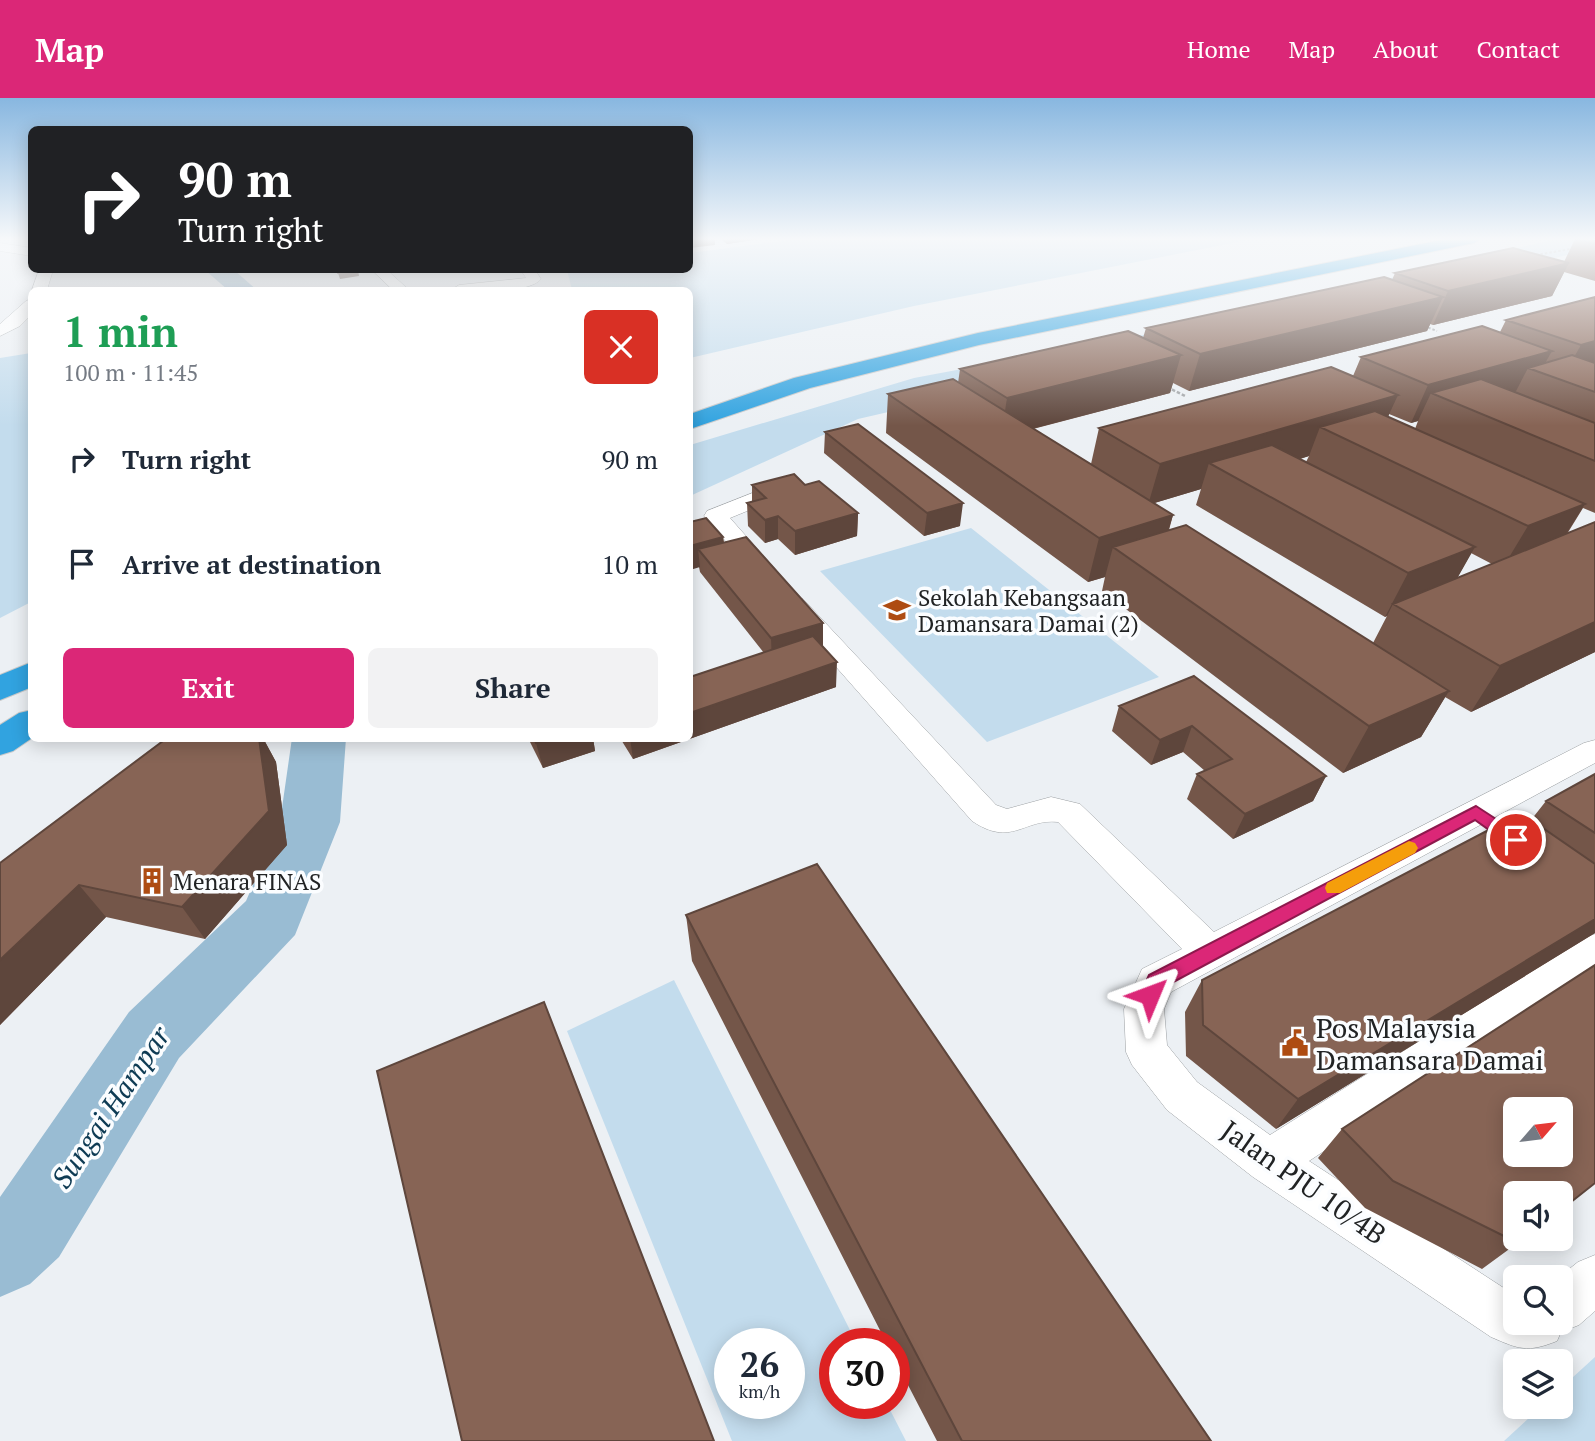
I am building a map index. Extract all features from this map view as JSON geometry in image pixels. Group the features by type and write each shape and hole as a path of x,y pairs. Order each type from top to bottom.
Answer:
{"highway":[{"path":"971,321 1078,301"},
{"path":"693,421 802,383 978,339 1166,301"},
{"path":"0,689 28,675"},
{"path":"0,742 28,724"}],"street":[{"path":"0,331 14,323 28,308"},
{"path":"783,488 702,521 991,819 1010,823 1049,809 1068,812 1211,953 1595,750"},
{"path":"1476,813 1508,835"},
{"path":"1269,1161 1595,950"},
{"name":"Jalan PJU 10/4B","path":"1211,953 1156,981 1144,1009 1147,1052 1182,1097 1269,1161 1503,1317"},
{"path":"1573,1297 1595,1279"}],"path":[{"path":"1413,322 1437,331"},
{"path":"1160,383 1185,396"}],"shaded area":[{"path":"693,301 941,301 693,357"},
{"path":"1294,301 1370,301 858,419 693,495 693,444 914,378 1169,330"},
{"path":"28,353 28,604 0,618 0,358"},
{"path":"971,528 1159,677 987,742 820,571"},
{"path":"674,980 849,1328 819,1328 819,1419 895,1419 906,1441 732,1441 723,1419 805,1419 805,1328 714,1328 714,1396 567,1031"},
{"path":"1595,1357 1595,1441 1504,1441 1528,1419 1573,1419 1573,1377"}],"building":[{"path":"1274,301 1427,301 1200,354 1146,328"},
{"path":"1581,301 1595,301 1595,341 1581,345 1506,320"},
{"path":"1482,326 1552,351 1428,385 1361,357"},
{"path":"1128,331 1181,355 1007,398 960,369"},
{"path":"1572,355 1595,363 1595,392 1528,368"},
{"path":"1331,367 1398,395 1160,464 1099,428"},
{"path":"953,379 1173,515 1099,538 888,394"},
{"path":"1481,379 1595,423 1595,461 1431,393"},
{"path":"1375,411 1585,504 1528,526 1320,427"},
{"path":"858,424 963,503 927,513 825,432"},
{"path":"1272,445 1475,547 1408,573 1209,463"},
{"path":"794,474 805,485 819,481 858,513 795,531 778,516 765,520 747,503 766,498 752,485"},
{"path":"706,518 723,537 693,545 693,521"},
{"path":"1595,522 1595,622 1500,666 1393,604"},
{"path":"1186,525 1449,691 1369,726 1113,547"},
{"path":"746,537 823,623 771,638 698,549"},
{"path":"813,636 837,662 693,712 693,676"},
{"path":"1194,676 1326,776 1245,814 1197,774 1232,759 1192,726 1160,740 1119,706"},
{"path":"162,742 260,742 269,811 182,907 79,885 0,960 0,863"},
{"path":"1595,774 1595,833 1546,801"},
{"path":"1521,813 1595,864 1595,919 1298,1099 1203,1025 1202,980"},
{"path":"817,864 1211,1441 962,1441 910,1342 910,1328 903,1328 686,915"},
{"path":"1595,965 1595,1183 1573,1200 1573,1181 1503,1181 1503,1236 1393,1181 1342,1129"},
{"path":"544,1002 714,1441 462,1441 377,1071"}],"waterway":[{"name":"Sungai Hampar","path":"0,1254 29,1227 154,1035 272,917 310,822 319,742"}],"slow traffic":[{"path":"1334,888 1409,848"}],"place":[{"name":"Sekolah Kebangsaan Damansara Damai (2)","path":"897,610"},
{"name":"Menara FINAS","path":"152,881"},
{"name":"Pos Malaysia Damansara Damai","path":"1295,1043"}],"route":[{"path":"1150,995 1156,981 1476,813 1516,840"}]}
